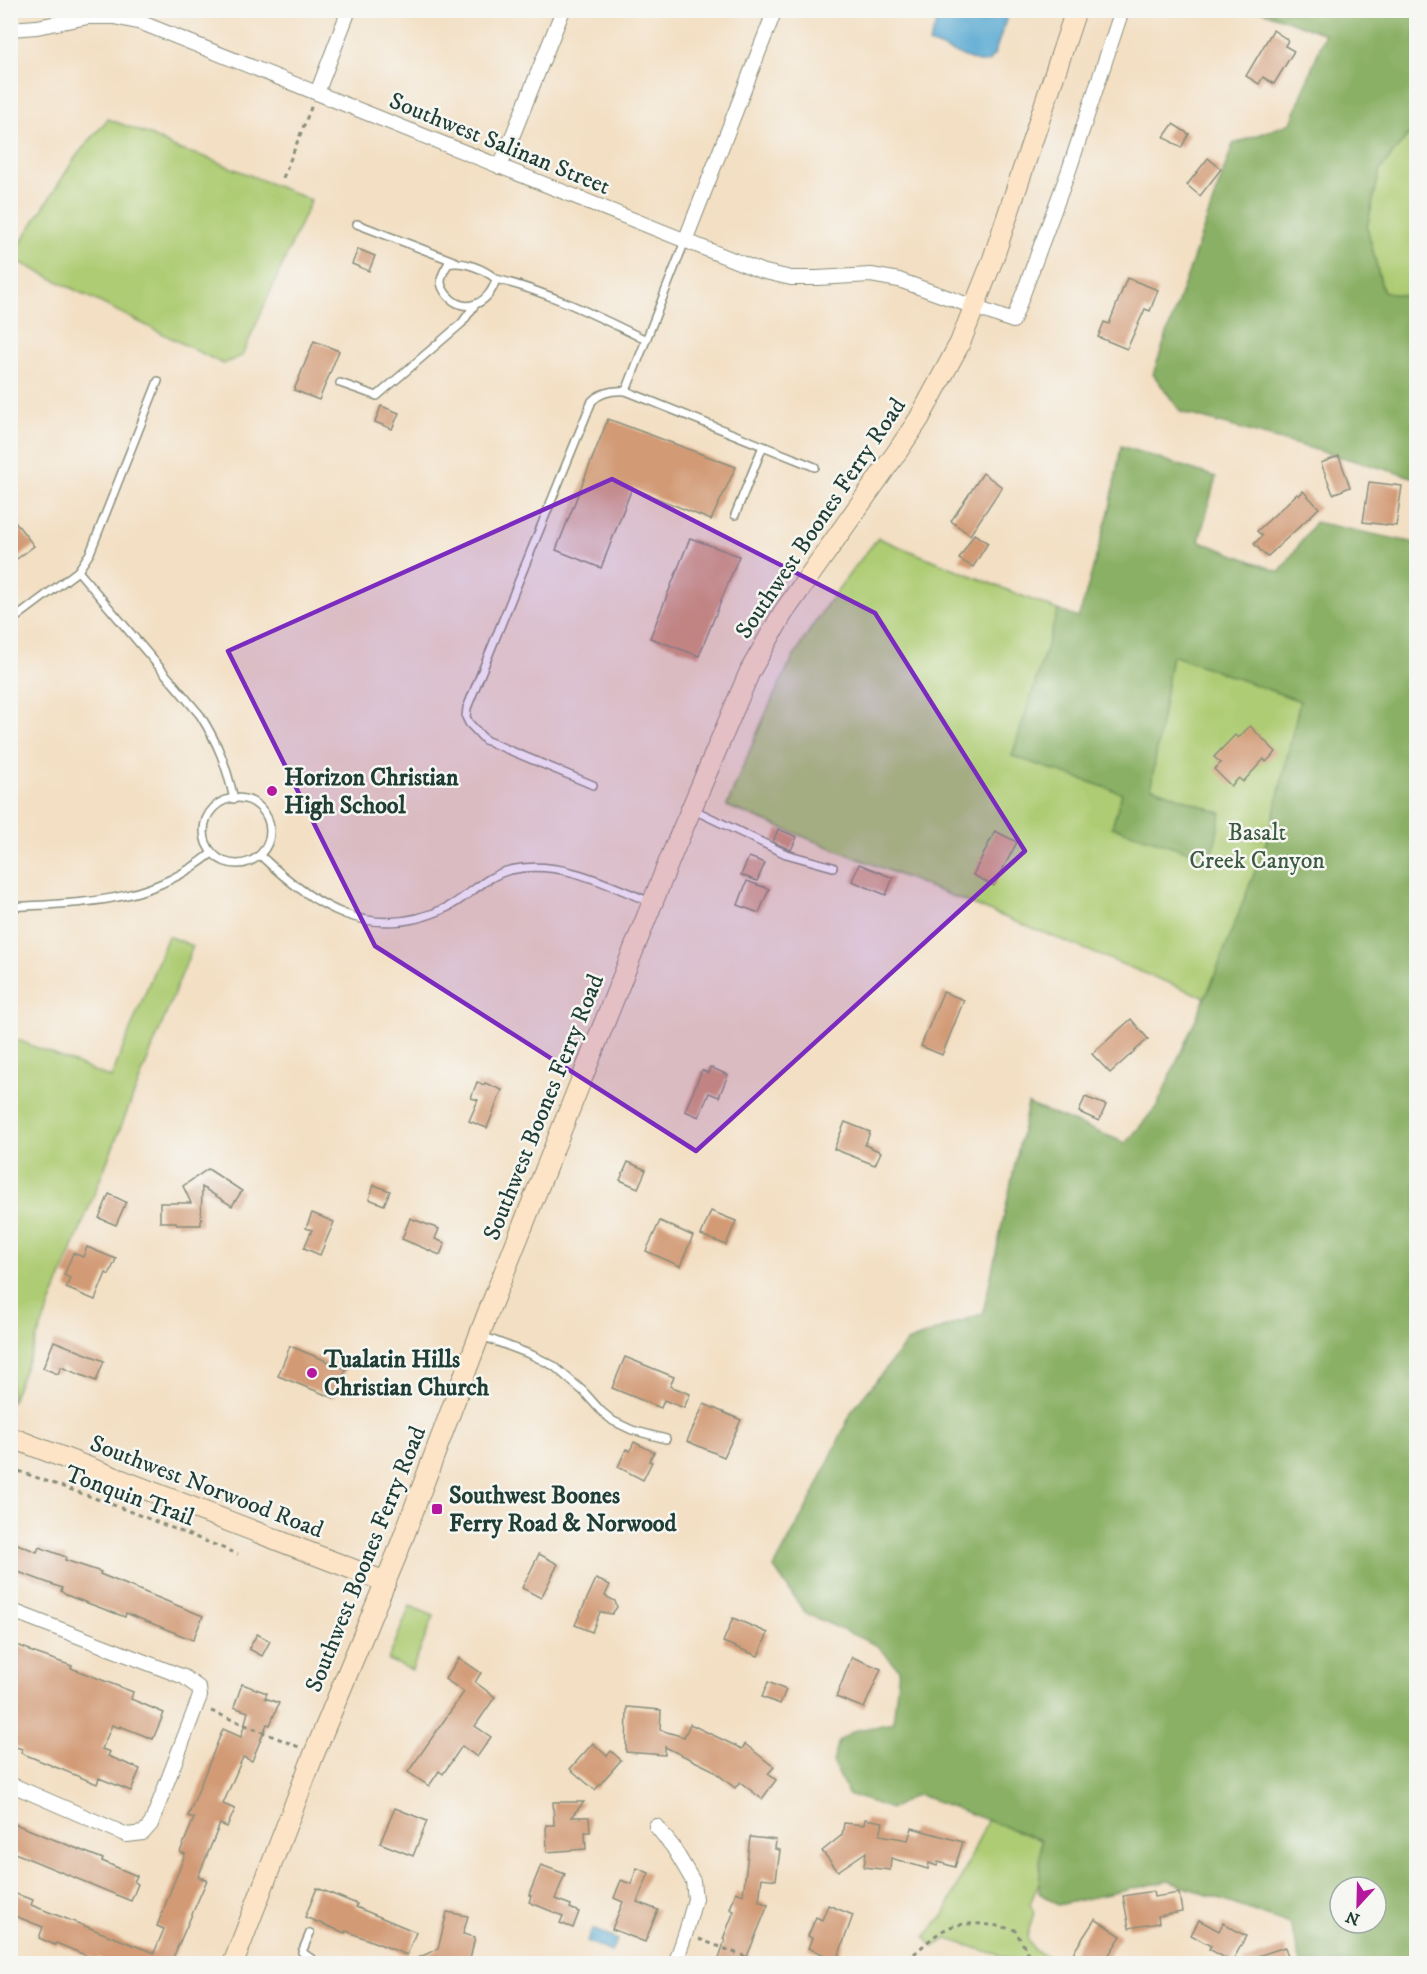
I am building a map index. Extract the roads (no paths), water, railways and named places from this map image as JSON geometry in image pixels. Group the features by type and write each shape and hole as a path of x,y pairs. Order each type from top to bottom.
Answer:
{"main road":[{"name":"Southwest Boones Ferry Road","path":"233,1964 314,1754 386,1582 480,1335 724,727 765,642 919,419 952,359 993,259 1076,10"},
{"name":"Southwest Norwood Road","path":"10,1437 386,1582"}],"street":[{"path":"317,93 350,10"},
{"path":"500,167 563,10"},
{"path":"685,241 775,10"},
{"path":"975,307 1013,321 1069,170 1122,10"},
{"name":"Southwest Salinan Street","path":"10,29 37,27 88,17 128,15 149,26 761,271 791,278 871,275 899,280 975,307"},
{"path":"10,1610 184,1677 199,1688 200,1696 151,1824 143,1833 127,1835 10,1784"},
{"path":"656,1826 673,1847 693,1881 695,1899 675,1964"}],"lane":[{"path":"357,224 456,262 479,268 496,279 564,300 646,340"},
{"path":"626,391 685,241"},
{"path":"456,262 448,264 444,272 441,282 444,291 451,299 464,306 474,306"},
{"path":"340,383 377,396 462,323 474,306 493,290 496,279"},
{"path":"10,622 78,571 90,553 158,381"},
{"path":"593,785 485,740 466,717 467,708 592,401 597,396 606,393 626,391 815,467"},
{"path":"735,515 763,446"},
{"path":"78,571 200,715 215,739 225,763 234,799"},
{"path":"234,799 245,799 255,804 264,812 269,823 270,834 267,845 260,855 241,864 230,864 220,860 206,844 204,834 208,814 215,806 234,799"},
{"path":"691,808 786,854 833,867"},
{"path":"10,907 101,901 139,893 162,885 212,853"},
{"path":"260,855 306,894 335,912 366,920 396,921 422,916 448,907 490,879 510,870 543,867 575,872 653,903"},
{"path":"480,1335 554,1366 613,1421 632,1430 666,1438"},
{"path":"310,1933 302,1952 319,1964"}],"water":[{"path":"941,11 1009,11 994,55 988,62 978,62 929,43"},
{"path":"593,1929 617,1940 611,1952 587,1941"}],"place":[{"name":"Horizon Christian High School","path":"272,791"},
{"name":"Tualatin Hills Christian Church","path":"312,1373"},
{"name":"Southwest Boones Ferry Road & Norwood","path":"437,1509"}],"park label":[{"name":"Basalt Creek Canyon","path":"1257,846"}]}
